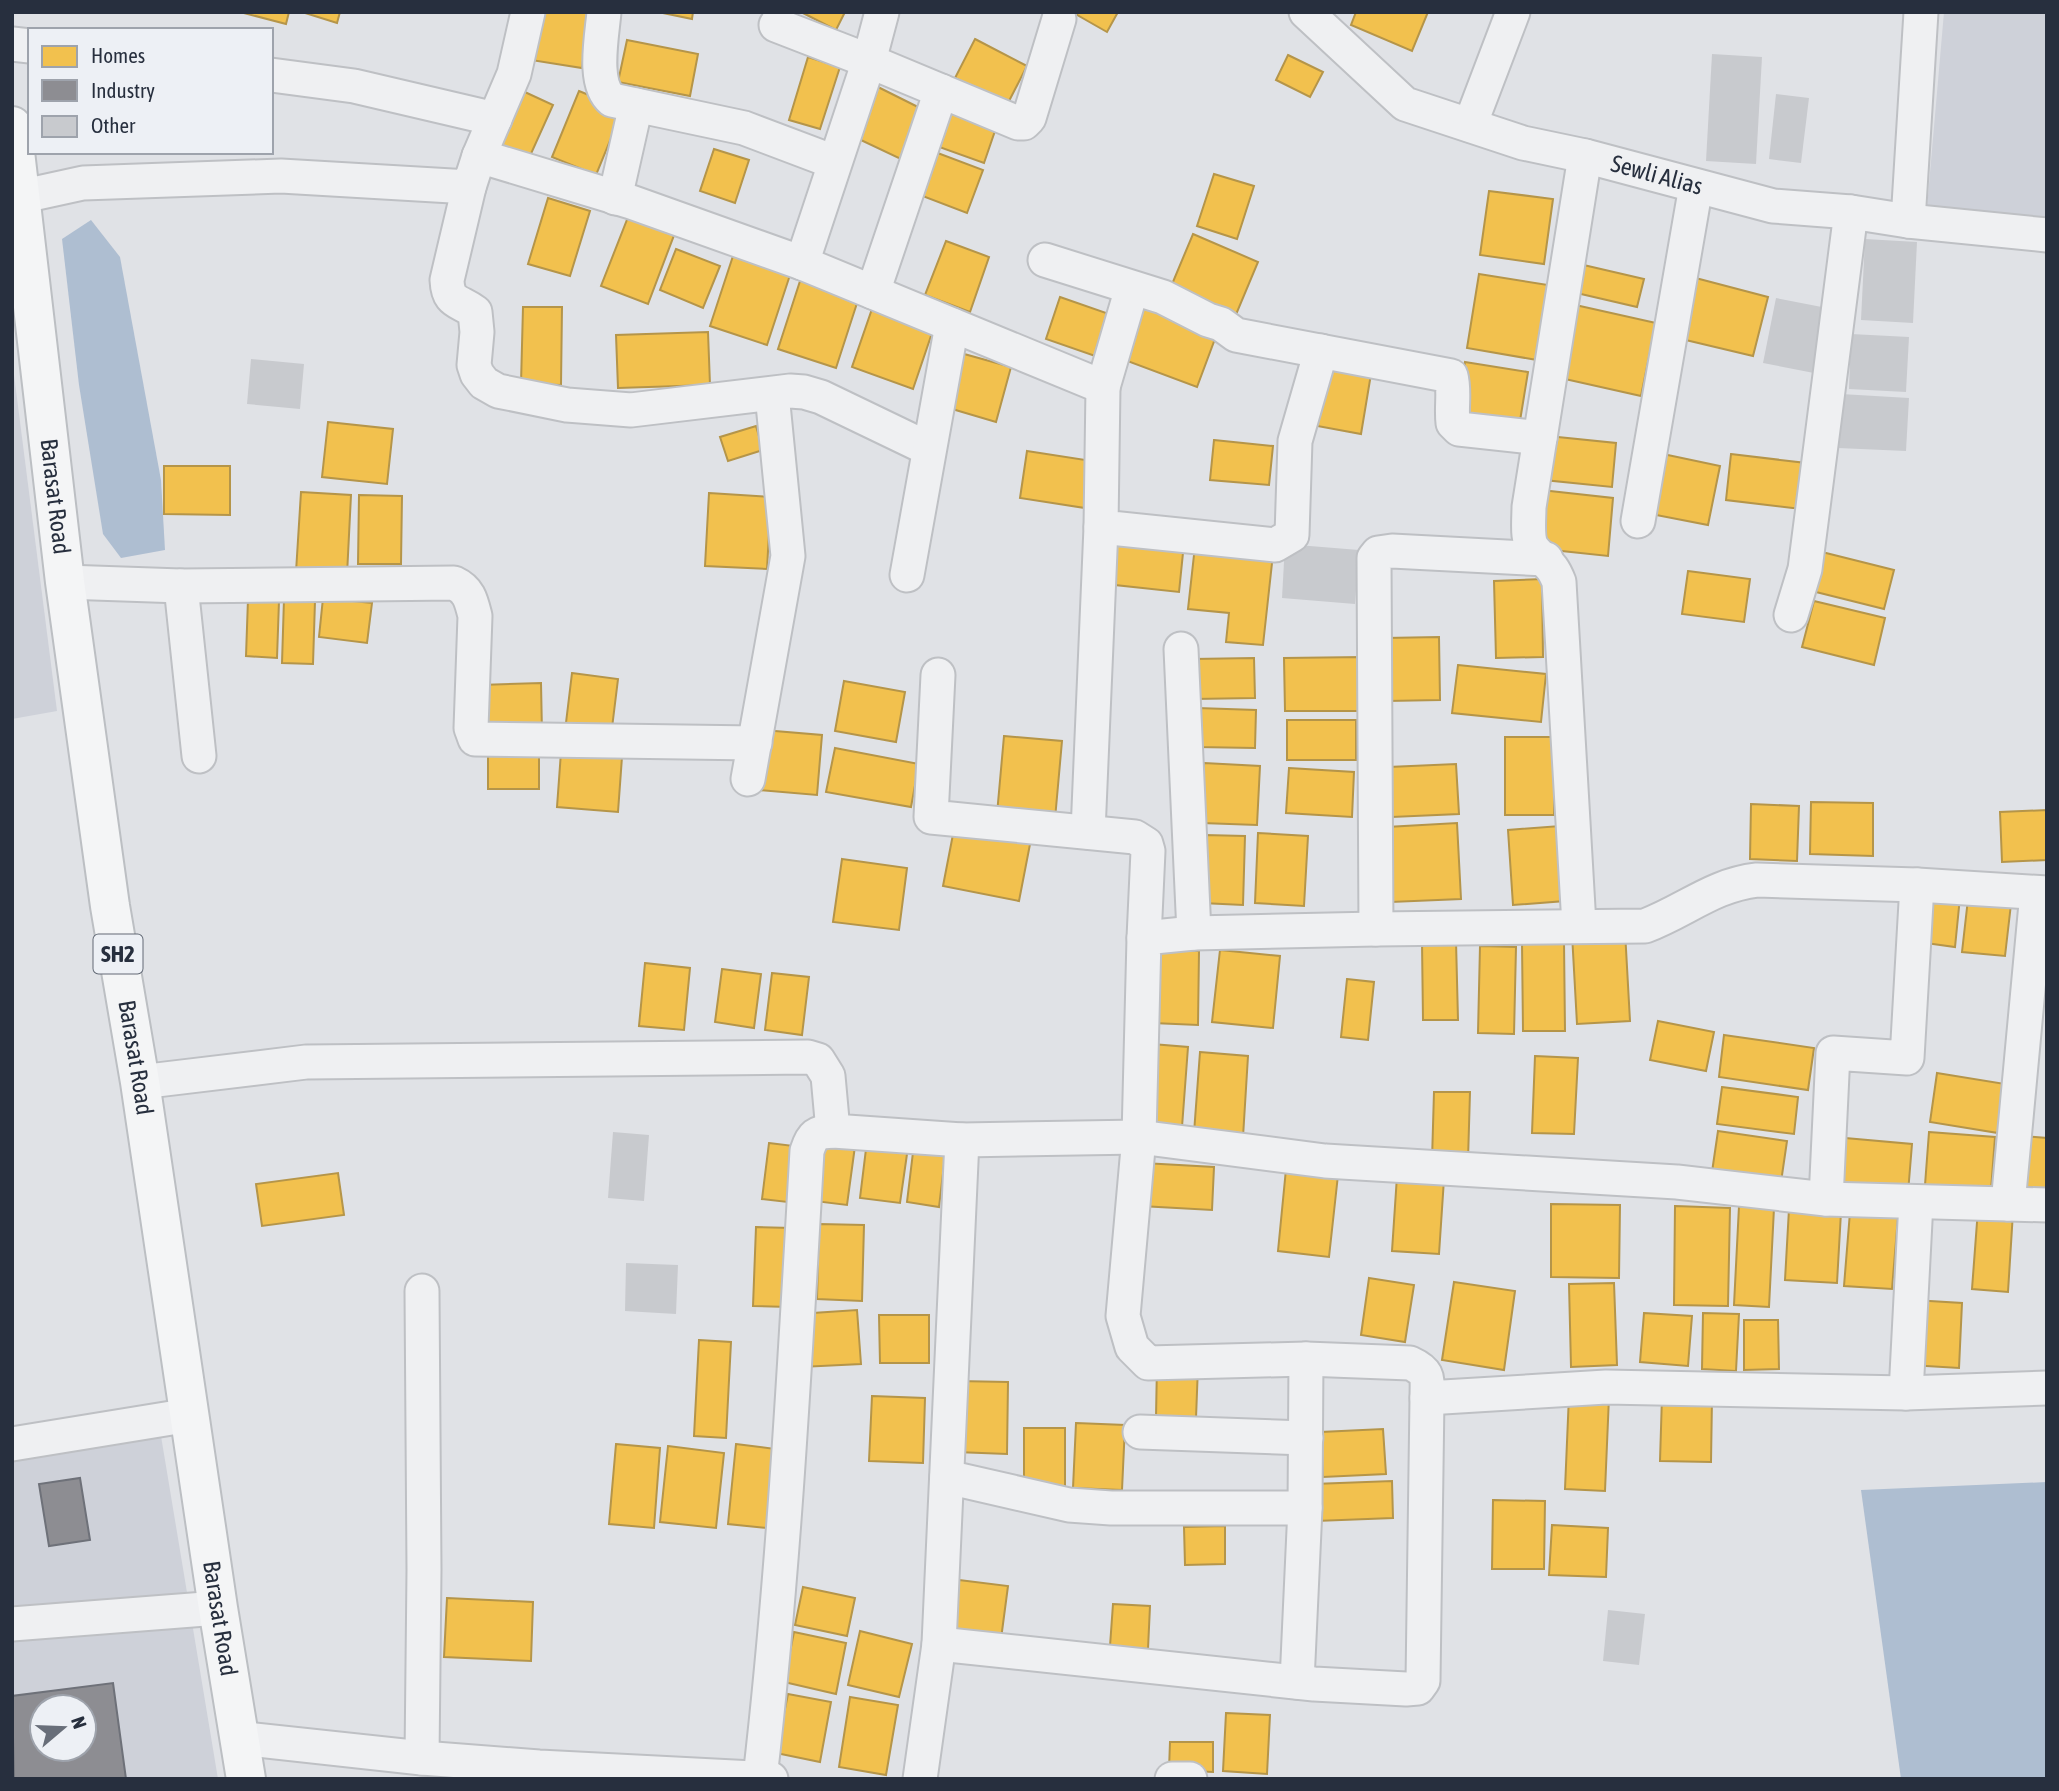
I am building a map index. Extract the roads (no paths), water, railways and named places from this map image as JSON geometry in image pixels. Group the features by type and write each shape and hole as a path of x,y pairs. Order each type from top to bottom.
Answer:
{"main road":[{"name":"Barasat Road","path":"12,128 65,582 110,906 140,1082 246,1779"}],"street":[{"path":"528,12 514,74 474,171 447,280 447,291 452,299 475,312 477,332 474,365 484,383 498,391 568,405 631,410 804,392 821,397 929,449"},
{"path":"604,12 600,82 604,94 611,100 744,128 834,162"},
{"path":"802,263 869,61 882,12"},
{"name":"Sewli Alias","path":"1306,12 1405,104 1523,143 1585,156 1773,206 1851,212 1908,222 2047,235"},
{"path":"1470,125 1513,12"},
{"path":"1908,222 1921,12"},
{"path":"776,25 1018,123 1024,123 1028,118 1059,19"},
{"path":"273,75 354,86 495,118"},
{"path":"873,292 941,90"},
{"path":"615,198 636,105"},
{"path":"1579,925 1559,582 1546,559 1533,550 1529,507 1585,156"},
{"path":"19,197 83,183 474,171 631,202 802,263 1103,387"},
{"path":"1638,521 1696,186"},
{"path":"1791,615 1805,569 1851,212"},
{"path":"1045,260 1163,297 1221,324 1236,335 1451,376 1454,386 1451,410 1453,423 1459,429 1540,438"},
{"path":"1088,832 1101,527 1103,387 1132,288"},
{"path":"907,575 952,325"},
{"path":"1101,527 1275,545 1292,535 1295,440 1321,351"},
{"path":"748,779 788,556 772,394"},
{"path":"1376,929 1374,558 1378,552 1392,551 1546,559"},
{"path":"65,582 181,586 454,583 464,587 471,598 475,616 471,728 475,738 755,743"},
{"path":"181,586 200,756"},
{"path":"1181,649 1194,933"},
{"path":"938,675 931,817 1135,837 1146,844 1148,851 1139,1137 1123,1316 1132,1347 1148,1363 1306,1359 1410,1363 1423,1369 1427,1375 1423,1681 1418,1688 1297,1682 939,1644"},
{"path":"1144,938 1194,933 1645,926 1668,917 1716,889 1736,882 1757,880 1917,885 2042,893 2008,1204"},
{"path":"1826,1199 1833,1053 1907,1058 1917,885"},
{"path":"140,1082 306,1062 808,1057 818,1060 828,1076 833,1131"},
{"path":"238,1738 422,1758 539,1767 766,1778 768,1709 795,1370 807,1151 813,1135 820,1132 962,1140 1139,1137 1325,1161 1677,1182 1826,1199 2047,1205"},
{"path":"920,1779 939,1644 962,1140"},
{"path":"1906,1393 1916,1202"},
{"path":"422,1291 422,1758"},
{"path":"1297,1682 1305,1508 1306,1359"},
{"path":"1427,1398 1606,1387 1906,1393 2047,1388"},
{"path":"12,1444 190,1415"},
{"path":"1140,1432 1306,1438"},
{"path":"947,1477 1069,1505 1305,1508"},
{"path":"12,1624 218,1608"},
{"path":"1172,1779 1190,1779"}],"water":[{"path":"91,220 120,257 161,480 165,550 121,558 103,534 79,385 62,239"},
{"path":"2047,1482 2047,1779 1901,1779 1861,1490"}]}
